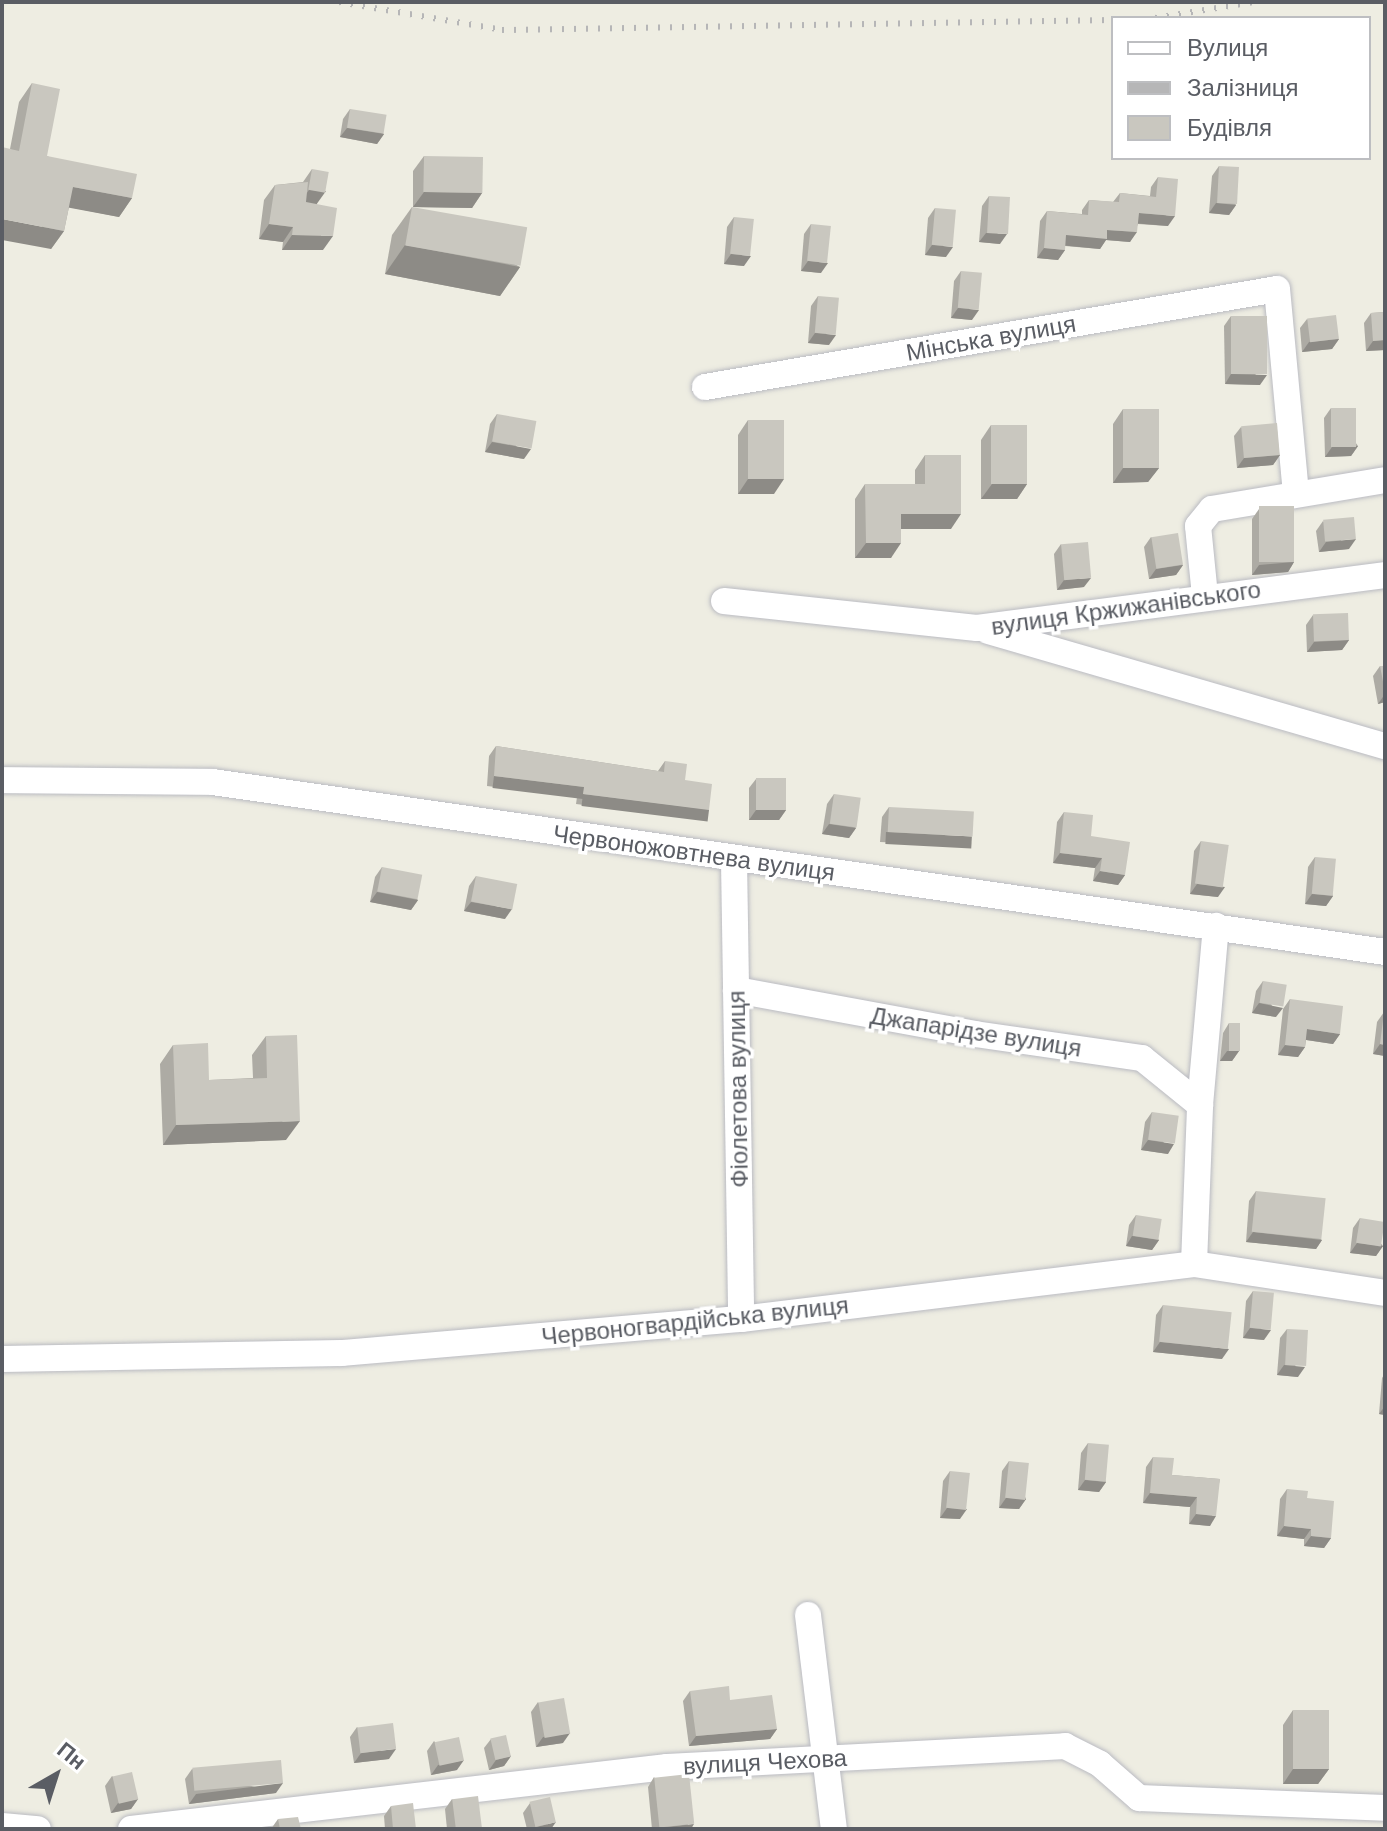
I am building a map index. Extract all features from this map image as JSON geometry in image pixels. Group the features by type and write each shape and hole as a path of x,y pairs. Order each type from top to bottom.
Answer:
{"street":[{"name":"Мінська вулиця","path":"705,387 1277,289 1296,492"},
{"path":"1205,596 1198,526 1212,509 1296,492 1385,480"},
{"name":"вулиця Кржижанівського","path":"724,601 977,628 1385,575"},
{"path":"977,628 1385,746"},
{"name":"Червоножовтнева вулиця","path":"2,780 213,782 734,860 1385,952"},
{"name":"Фіолетова вулиця","path":"734,860 741,1319"},
{"path":"1194,1264 1200,1105 1216,926"},
{"name":"Джапарідзе вулиця","path":"736,990 975,1034 1142,1058 1200,1105"},
{"name":"Червоногвардійська вулиця","path":"2,1359 342,1353 741,1319 1194,1264 1385,1293"},
{"path":"808,1615 834,1829"},
{"name":"вулиця Чехова","path":"131,1829 667,1767 1065,1746 1100,1764 1139,1798 1385,1808"},
{"path":"2,1826 38,1829"}],"building":[{"path":"32,83 60,89 47,156 137,174 132,198 73,187 64,231 2,219 2,147 19,151"},
{"path":"350,109 387,115 384,134 347,128"},
{"path":"424,156 483,157 482,193 423,192"},
{"path":"1219,166 1239,167 1237,204 1217,203"},
{"path":"312,169 329,172 325,193 308,190"},
{"path":"1158,177 1178,179 1175,216 1139,213 1137,232 1107,230 1107,239 1066,235 1065,250 1044,248 1047,211 1088,215 1089,200 1119,202 1120,193 1156,197"},
{"path":"308,182 306,202 337,208 333,236 292,235 293,227 269,224 275,185"},
{"path":"989,196 1010,197 1008,234 987,233"},
{"path":"412,207 527,227 520,266 405,245"},
{"path":"935,208 956,210 953,247 932,245"},
{"path":"734,217 754,219 750,256 730,254"},
{"path":"811,224 831,226 827,263 807,261"},
{"path":"961,271 982,273 979,310 958,308"},
{"path":"818,296 839,298 836,335 815,333"},
{"path":"1385,312 1385,340 1373,341 1371,313"},
{"path":"1336,315 1339,339 1310,342 1307,319"},
{"path":"1231,316 1267,316 1267,374 1231,374"},
{"path":"1331,408 1356,408 1356,447 1331,447"},
{"path":"1123,409 1159,409 1159,468 1123,468"},
{"path":"497,414 536,421 532,449 492,442"},
{"path":"748,420 784,420 784,479 748,479"},
{"path":"1277,423 1280,455 1244,458 1241,426"},
{"path":"991,425 1027,425 1027,484 991,484"},
{"path":"925,455 961,455 961,514 901,514 901,543 866,543 865,484 925,484"},
{"path":"1259,506 1294,506 1294,562 1259,562"},
{"path":"1354,517 1356,539 1325,542 1323,520"},
{"path":"1178,533 1183,565 1156,569 1151,537"},
{"path":"1088,542 1091,578 1064,580 1061,544"},
{"path":"1348,613 1349,640 1314,641 1313,614"},
{"path":"1380,666 1385,666 1385,692"},
{"path":"496,746 664,772 665,761 687,764 685,780 712,784 709,810 583,794 584,787 494,776"},
{"path":"756,778 786,778 786,810 756,810"},
{"path":"834,794 861,798 857,827 830,824"},
{"path":"889,807 974,811 973,836 888,832"},
{"path":"1064,812 1093,815 1091,836 1130,842 1125,875 1100,871 1102,858 1060,853"},
{"path":"1201,841 1229,845 1223,887 1195,884"},
{"path":"1315,857 1336,859 1333,896 1312,894"},
{"path":"382,867 422,875 417,899 377,892"},
{"path":"476,876 517,884 512,910 471,902"},
{"path":"1263,981 1287,985 1283,1006 1260,1003"},
{"path":"1290,999 1343,1006 1340,1034 1307,1029 1305,1047 1285,1045"},
{"path":"1385,1012 1385,1045 1380,1044"},
{"path":"1229,1023 1240,1023 1240,1051 1229,1051"},
{"path":"297,1035 300,1121 176,1125 173,1045 208,1043 209,1080 267,1078 266,1036"},
{"path":"1152,1112 1179,1116 1175,1143 1148,1140"},
{"path":"1256,1191 1326,1198 1321,1239 1252,1232"},
{"path":"1136,1215 1162,1219 1158,1240 1133,1236"},
{"path":"1360,1218 1385,1222 1381,1247 1356,1243"},
{"path":"1253,1291 1274,1293 1271,1330 1250,1328"},
{"path":"1163,1305 1232,1312 1228,1349 1159,1342"},
{"path":"1287,1329 1308,1330 1306,1366 1285,1365"},
{"path":"1088,1443 1109,1445 1106,1482 1085,1480"},
{"path":"1153,1457 1174,1458 1172,1475 1220,1479 1216,1516 1196,1514 1197,1497 1150,1493"},
{"path":"1009,1461 1029,1463 1025,1500 1005,1498"},
{"path":"950,1471 970,1473 966,1510 946,1508"},
{"path":"1287,1489 1308,1491 1307,1498 1334,1501 1331,1538 1311,1536 1311,1529 1284,1526"},
{"path":"729,1686 730,1700 772,1695 777,1729 696,1736 690,1691"},
{"path":"564,1698 570,1733 545,1738 538,1703"},
{"path":"1293,1710 1329,1710 1329,1769 1293,1769"},
{"path":"393,1723 396,1749 360,1753 357,1727"},
{"path":"506,1735 511,1756 495,1760 490,1739"},
{"path":"459,1737 464,1760 440,1766 435,1742"},
{"path":"281,1760 283,1783 194,1791 192,1768"},
{"path":"132,1772 138,1799 119,1804 113,1776"},
{"path":"689,1774 694,1824 659,1827 654,1778"},
{"path":"478,1796 482,1829 456,1829 452,1799"},
{"path":"550,1797 556,1822 535,1827 530,1802"},
{"path":"413,1803 416,1829 393,1829 391,1806"},
{"path":"298,1817 301,1829 280,1829 278,1819"}],"railway":[{"path":"339,2 502,30 1111,20"},
{"path":"1167,16 1254,2"}]}
